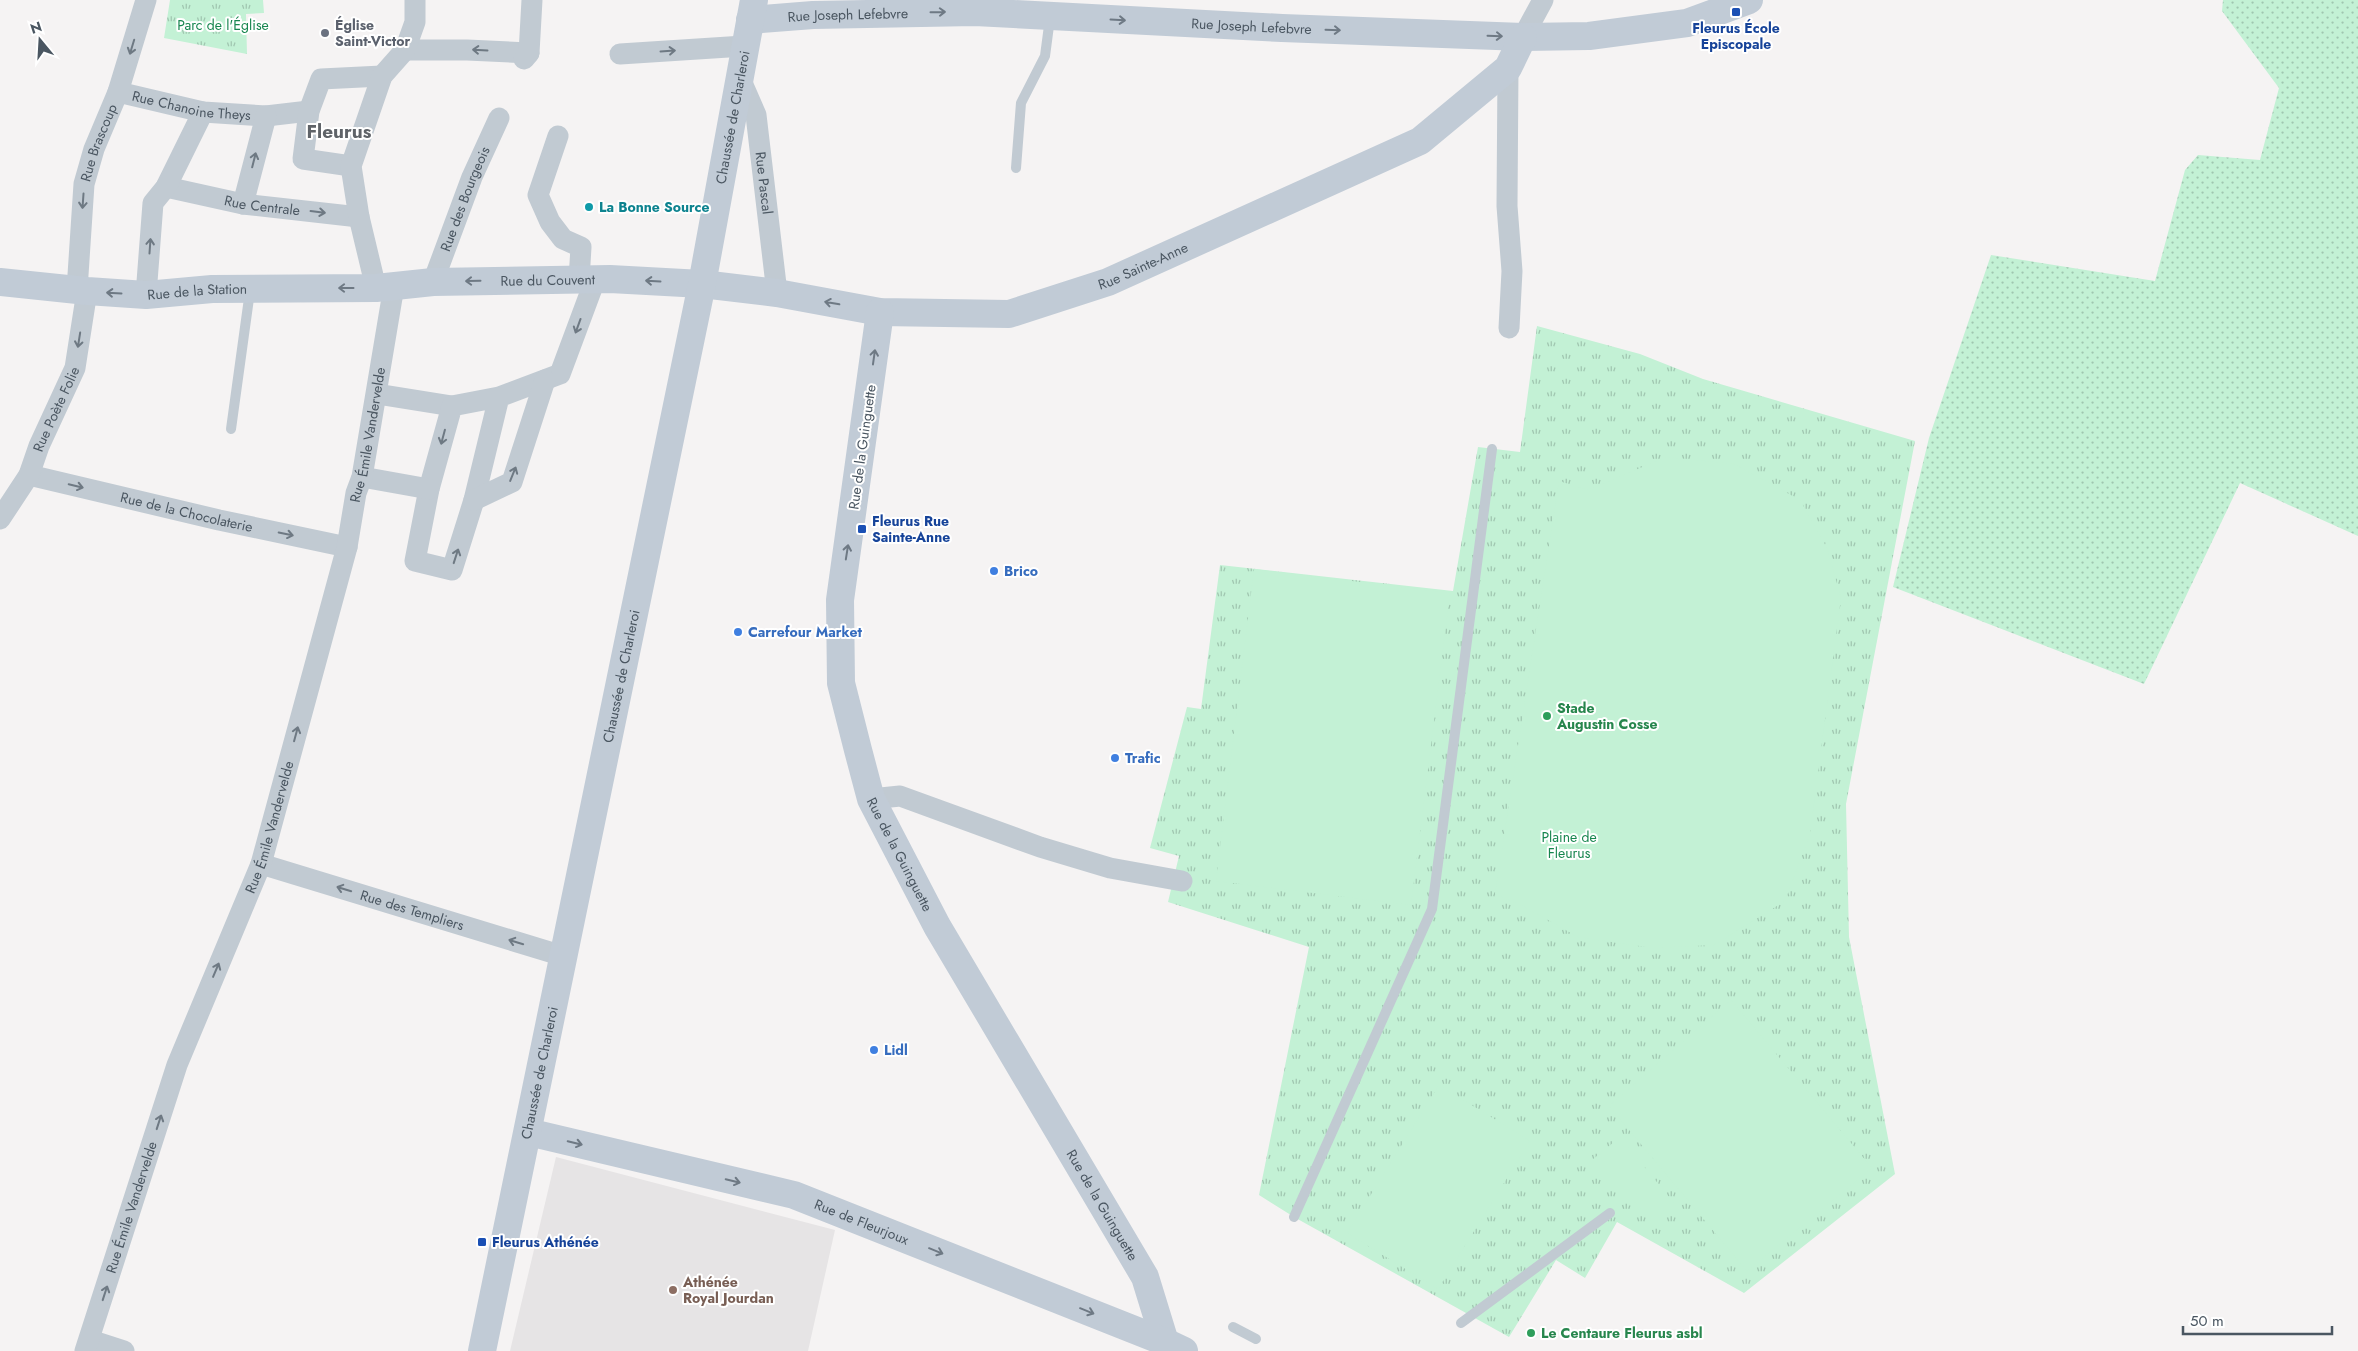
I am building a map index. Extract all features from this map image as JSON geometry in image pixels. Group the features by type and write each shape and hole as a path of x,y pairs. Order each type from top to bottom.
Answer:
{"main road":[{"name":"Rue Joseph Lefebvre","path":"752,10 812,7 1050,16 1081,13 1282,28 1523,37 1589,36 1687,23 1749,0"},
{"name":"Chaussée de Charleroi","path":"482,1351 702,284 752,10"},
{"name":"Rue Sainte-Anne","path":"702,284 777,293 880,312 1009,314 1108,282 1420,141 1508,68 1523,37"},
{"name":"Rue du Couvent","path":"385,287 433,282 610,279 702,284"},
{"name":"Rue de la Station","path":"0,282 146,295 212,289 385,287"},
{"name":"Rue de la Guinguette","path":"880,312 840,600 841,683 871,799 938,926 1145,1277 1171,1348"},
{"name":"Rue de Fleurjoux","path":"528,1132 794,1196 1171,1348"}],"street":[{"name":"Rue Brascoup","path":"82,290 84,184 94,149 118,92 146,0"},
{"path":"385,287 359,217 351,166 382,76 405,50 415,22 415,0"},
{"path":"405,50 467,50 526,56 532,0"},
{"path":"1523,37 1543,0"},
{"path":"620,54 744,46"},
{"path":"1508,68 1507,206 1512,271 1509,328"},
{"path":"351,166 303,159 309,111 321,79 382,76"},
{"name":"Rue Pascal","path":"739,76 756,115 777,293"},
{"name":"Rue Chanoine Theys","path":"118,92 203,112 266,116 309,111"},
{"path":"146,295 153,203 166,187 203,112"},
{"path":"243,204 266,116"},
{"name":"Rue des Bourgeois","path":"433,282 472,177 499,118"},
{"path":"378,394 452,406 499,398 560,374 587,280 581,247 563,239 550,222 538,195 558,136"},
{"name":"Rue Centrale","path":"166,187 243,204 359,217"},
{"name":"Rue Émile Vandervelde","path":"88,1345 177,1065 261,864 347,547 356,493 362,477 378,394 385,287"},
{"name":"Rue Poète Folie","path":"0,519 29,475 39,446 75,368 82,290"},
{"path":"474,500 512,482 545,380"},
{"path":"452,406 429,489 415,561 452,570 474,500 499,398"},
{"name":"Rue de la Chocolaterie","path":"29,475 219,520 347,547"},
{"path":"362,477 429,489"},
{"path":"871,799 900,796 1040,847 1110,868 1182,881"},
{"name":"Rue des Templiers","path":"261,864 563,956"},
{"path":"88,1345 124,1351"}],"lane":[{"path":"1016,168 1021,103 1044,56 1050,16"},
{"path":"231,429 250,288"},
{"path":"1294,1217 1432,909 1492,449"},
{"path":"1462,1323 1610,1213"},
{"path":"1233,1327 1256,1339"}],"shaded area":[{"name":"Athénée Royal Jourdan","path":"556,1157 835,1230 808,1351 510,1351"}],"green space":[{"name":"Parc de l'Église","path":"170,0 263,0 264,13 246,14 247,54 164,38"},
{"path":"2223,0 2358,0 2358,536 2240,483 2144,684 1893,587 1929,438 1991,255 2155,281 2185,170 2198,155 2260,160 2279,88 2222,11"},
{"name":"Plaine de Fleurus","path":"1537,326 1640,354 1703,379 1915,441 1846,804 1849,937 1895,1174 1744,1293 1617,1222 1585,1278 1556,1260 1509,1337 1294,1217 1259,1195 1309,947 1168,902 1179,856 1150,848 1187,707 1201,709 1220,565 1453,591 1478,447 1520,452"},
{"path":"1666,457 1734,464 1800,500 1827,548 1841,598 1810,834 1785,901 1714,945 1653,948 1578,937 1523,906 1495,894 1559,481 1588,490"},
{"path":"1254,569 1450,593 1411,905 1216,881"},
{"path":"1731,1000 1872,1168 1747,1271 1609,1106"},
{"path":"1439,1085 1530,1141 1438,1289 1347,1233"},
{"path":"1620,1137 1674,1203 1651,1221 1635,1202 1630,1206 1592,1160"}],"place":[{"name":"Fleurus École Episcopale","path":"1736,12"},
{"name":"Église Saint-Victor","path":"325,33"},
{"name":"La Bonne Source","path":"589,207"},
{"name":"Fleurus Rue Sainte-Anne","path":"862,529"},
{"name":"Brico","path":"994,571"},
{"name":"Carrefour Market","path":"738,632"},
{"name":"Stade Augustin Cosse","path":"1547,716"},
{"name":"Trafic","path":"1115,758"},
{"name":"Lidl","path":"874,1050"},
{"name":"Fleurus Athénée","path":"482,1242"},
{"name":"Athénée Royal Jourdan","path":"673,1290"},
{"name":"Le Centaure Fleurus asbl","path":"1531,1333"}],"district":[{"name":"Fleurus","path":"339,131"}]}
